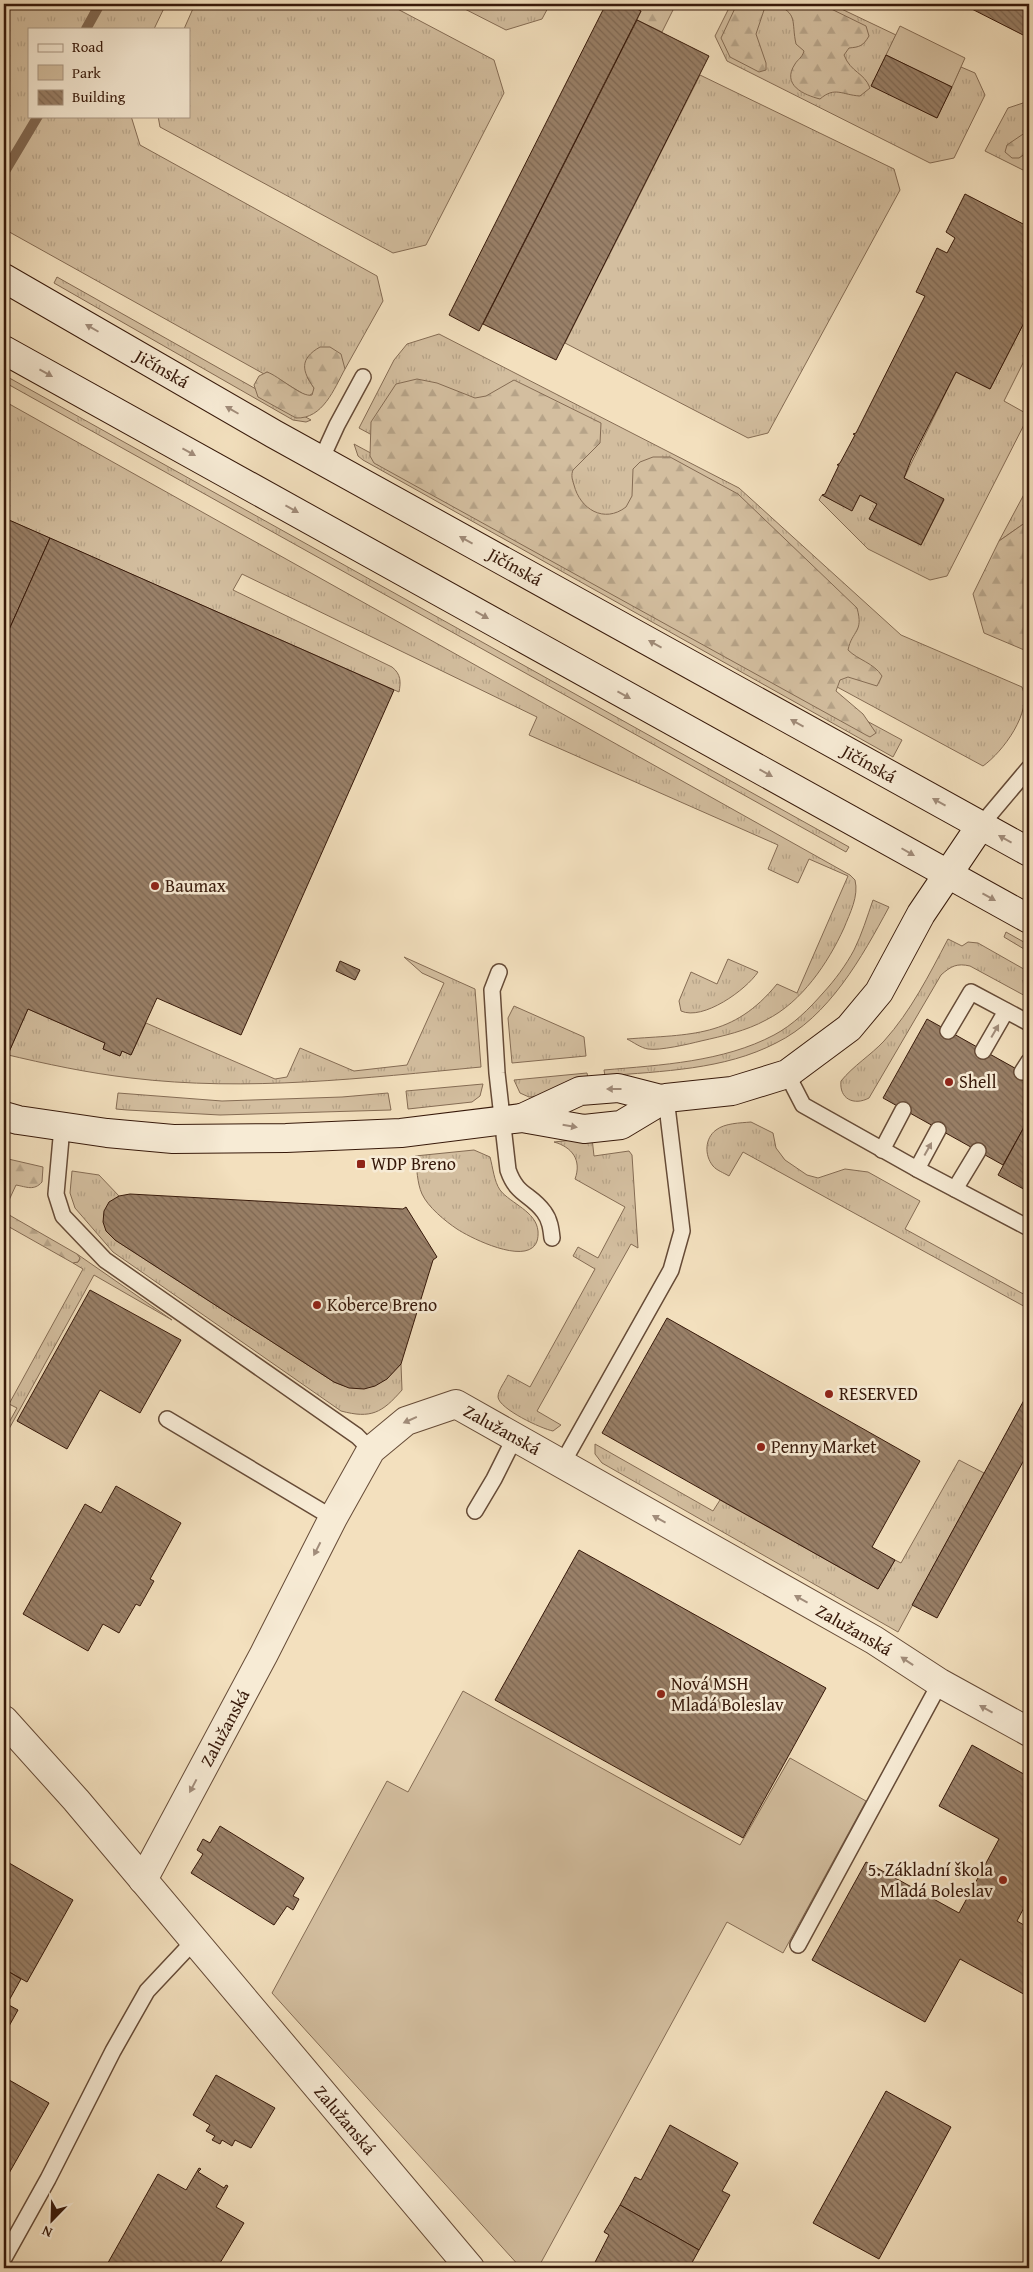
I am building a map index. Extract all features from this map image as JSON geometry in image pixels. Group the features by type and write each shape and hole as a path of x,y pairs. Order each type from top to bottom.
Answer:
{"street":[{"name":"Jičínská","path":"4,278 321,460 1029,852"},
{"path":"4,350 1029,919"},
{"path":"512,1119 580,1091 618,1088 663,1099 732,1091 787,1074 849,1028 879,992 921,914 982,825"},
{"path":"4,1116 62,1127 172,1139 286,1138 401,1133 512,1119 584,1129 622,1125 663,1099"},
{"name":"Zalužanská","path":"143,1880 264,1654 333,1518 371,1450 406,1421 456,1404 874,1640 940,1683 1029,1732"},
{"name":"Zalužanská","path":"4,1720 76,1800 470,2268"}],"lane":[{"path":"321,460 337,425 363,377"},
{"path":"982,825 1029,768"},
{"path":"499,972 492,990 512,1119 508,1170 512,1183 543,1211 549,1222 552,1238"},
{"path":"948,1031 971,992 1029,1024"},
{"path":"983,1051 1006,1011"},
{"path":"787,1074 803,1105 882,1150 1029,1228"},
{"path":"562,1464 671,1270 682,1231 663,1099"},
{"path":"882,1150 903,1110"},
{"path":"62,1127 56,1194 63,1216 106,1260 357,1436 371,1450"},
{"path":"917,1169 938,1130"},
{"path":"955,1189 978,1151"},
{"path":"167,1419 333,1518"},
{"path":"475,1511 515,1437"},
{"path":"798,1945 940,1683"},
{"path":"4,2258 147,1991 194,1941"}],"green space":[{"path":"4,4 94,4 83,28 28,28 28,118 132,118 140,145 377,276 383,301 345,369 307,377 314,388 314,392 309,396 267,372 264,374 4,229"},
{"path":"97,4 166,4 154,28 85,28"},
{"path":"195,4 388,4 494,60 504,93 426,245 393,253 160,127 158,118 190,118 190,28 184,28"},
{"path":"455,4 550,4 542,19 506,30"},
{"path":"627,4 676,4 662,32 637,20 641,11"},
{"path":"731,4 831,4 896,35 872,85 937,118 961,67 975,73 985,95 954,158 930,163 727,61 715,36"},
{"path":"737,4 773,4 765,7 756,34 766,63 766,70 759,72 730,57 721,38"},
{"path":"774,4 821,4 866,26 869,36 867,39 861,45 849,48 844,55 850,66 864,79 870,88 860,96 835,92 825,95 820,99 807,95 796,88 791,78 791,71 804,51 796,44 791,15 782,7"},
{"path":"900,26 965,58 952,87 886,55"},
{"path":"700,75 894,169 900,190 768,433 748,438 565,343"},
{"path":"1029,101 1029,173 985,151 1008,108"},
{"path":"1029,130 1029,151 1019,158 1012,158 1005,152 1007,145"},
{"path":"57,277 311,420 306,422 293,420 54,283"},
{"path":"1029,313 1029,351 1004,401 1029,415 947,576 930,580 868,549 819,500 822,495 852,510 860,495 877,504 870,519 921,545 944,500 904,478 956,372 990,389"},
{"path":"439,334 739,488 901,635 1022,687 1024,697 1020,719 1007,741 991,760 983,766 359,428 394,360 407,344"},
{"path":"320,347 330,347 341,354 345,369 332,394 314,414 296,418 258,397 254,385 259,376 267,372 302,393 312,395 314,388 307,376 305,366 309,356"},
{"path":"4,375 849,847 846,852 4,382"},
{"path":"417,379 437,383 475,398 486,396 514,380 601,423 600,443 573,470 572,474 577,494 582,501 587,507 601,514 618,512 626,507 632,496 633,469 640,462 653,457 670,457 738,494 857,608 859,616 858,627 848,650 875,668 882,676 877,686 848,677 840,680 836,691 863,714 876,733 870,737 866,735 374,463 370,456 371,422 396,384"},
{"path":"4,401 850,875 855,880 856,886 853,904 838,941 822,968 802,992 779,1012 766,1020 734,1033 659,1049 645,1048 627,1039 691,1034 727,1024 744,1015 761,1002 777,984 797,993 848,876 809,859 798,883 768,869 778,845 529,735 537,717 242,574 233,590 392,667 400,678 399,692 4,518"},
{"path":"354,444 902,740 893,757 363,460 358,456"},
{"path":"1029,485 1029,520 999,541"},
{"path":"1029,520 1029,652 984,633 973,594 999,541"},
{"path":"873,900 889,907 867,946 828,1002 795,1032 756,1052 714,1064 692,1068 605,1076 604,1070 669,1064 713,1057 754,1044 781,1031 806,1011 840,972 857,944"},
{"path":"1006,932 1029,945 1029,952 1004,937"},
{"path":"948,939 962,946 968,942 978,943 1029,972 1029,998 970,966 958,965 951,967 941,975 869,1098 858,1101 849,1099 842,1092 841,1081 879,1046 894,1029 919,992"},
{"path":"404,957 475,989 481,1067 306,1082 218,1084 115,1076 4,1054 4,1050 9,1052 28,1009 105,1043 103,1049 120,1056 122,1051 131,1055 146,1023 275,1079 287,1077 300,1048 354,1071 407,1065 444,983 422,973"},
{"path":"728,959 758,972 734,995 712,1008 701,1012 690,1013 681,1011 679,1001 691,972 717,984"},
{"path":"514,1006 584,1037 586,1056 512,1063 508,1018"},
{"path":"587,1073 588,1078 540,1096 529,1097 520,1093 514,1080"},
{"path":"483,1084 480,1096 472,1102 408,1109 406,1091"},
{"path":"118,1093 222,1101 342,1097 388,1093 391,1110 220,1115 127,1110 116,1109"},
{"path":"751,1122 773,1133 776,1148 785,1160 807,1175 818,1178 845,1169 868,1172 920,1201 905,1229 1027,1296 1029,1292 1029,1309 743,1152 729,1176 716,1169 710,1162 707,1152 708,1142 712,1133 724,1126"},
{"path":"592,1138 594,1156 629,1151 632,1155 638,1248 631,1244 537,1411 561,1425 553,1431 531,1423 513,1413 500,1402 498,1394 508,1375 530,1387 595,1269 573,1256 578,1247 598,1258 625,1207 575,1179 577,1166 574,1155 566,1147 554,1142"},
{"path":"474,1150 490,1157 495,1179 500,1190 533,1218 538,1231 536,1243 529,1250 504,1250 465,1234 437,1213 422,1194 415,1156"},
{"path":"4,1158 43,1167 42,1182 36,1187 16,1185 4,1211"},
{"path":"72,1171 99,1175 119,1196 108,1206 104,1217 106,1228 115,1240 334,1382 354,1388 371,1386 386,1378 401,1364 402,1390 382,1409 375,1412 360,1414 341,1411 113,1252 75,1208 70,1193"},
{"path":"4,1212 77,1254 80,1258 78,1262 73,1263 4,1224"},
{"path":"77,1254 172,1320 94,1275 4,1438 4,1427 6,1428 17,1408 9,1404 83,1269 73,1263 78,1262 80,1259"},
{"path":"595,1444 713,1511 720,1500 878,1589 895,1560 901,1563 959,1460 984,1473 898,1632 602,1463 595,1454"},
{"path":"463,1691 740,1845 790,1758 866,1801 783,1953 727,1922 538,2268 521,2268 272,1993 387,1781 408,1792"}],"building":[{"path":"606,4 627,4 641,11 479,331 449,315"},
{"path":"962,4 1029,4 1029,38"},
{"path":"637,20 709,56 556,360 483,324"},
{"path":"886,55 952,87 937,118 871,86"},
{"path":"965,194 1029,227 1029,313 990,389 956,372 911,460 904,478 944,499 921,545 869,519 877,504 860,495 852,511 822,495 825,494 839,465 837,465 840,463 855,435 853,434 856,433 925,296 916,292 937,248 947,253 955,238 946,232"},
{"path":"9,520 50,538 4,641 4,532"},
{"name":"Baumax","path":"50,538 394,690 241,1035 157,998 131,1055 122,1051 120,1056 103,1049 105,1043 28,1009 9,1052 4,1050 4,641"},
{"path":"340,961 360,970 355,980 336,971"},
{"path":"927,1019 1029,1076 1029,1118 1003,1165 883,1098"},
{"path":"1029,1118 1029,1192 998,1175"},
{"name":"Koberce Breno","path":"130,1194 403,1209 406,1207 437,1257 433,1260 401,1364 387,1379 375,1386 364,1389 349,1388 334,1382 115,1240 106,1231 103,1222 104,1211 109,1202 119,1196"},
{"path":"90,1290 181,1340 140,1413 100,1390 67,1449 17,1421"},
{"name":"Penny Market","path":"667,1318 920,1461 872,1547 895,1560 878,1589 602,1433"},
{"path":"1029,1391 1029,1451 937,1618 912,1605"},
{"path":"116,1486 181,1523 150,1579 154,1581 140,1606 136,1604 119,1633 103,1624 88,1651 23,1614 85,1504 101,1513"},
{"name":"Nová MSH Mladá Boleslav","path":"579,1550 826,1688 743,1838 495,1700"},
{"name":"5. Základní škola Mladá Boleslav","path":"972,1745 1029,1777 1029,1898 1017,1921 1029,1928 1029,1997 960,1959 925,2022 812,1960 866,1862 959,1913 999,1839 939,1806"},
{"path":"220,1826 304,1878 293,1896 299,1899 293,1910 287,1906 274,1925 191,1873 203,1854 197,1850 203,1839 210,1843"},
{"path":"4,1860 73,1900 27,1982 4,1969"},
{"path":"4,1969 21,1979 7,2004 18,2010 4,2035"},
{"path":"216,2075 275,2108 251,2148 235,2140 232,2146 222,2140 220,2144 212,2140 215,2136 206,2131 210,2125 193,2115"},
{"path":"4,2077 49,2103 4,2182"},
{"path":"886,2091 951,2127 879,2259 813,2223"},
{"path":"670,2125 738,2163 722,2191 730,2195 699,2250 620,2205 635,2177 641,2180"},
{"path":"199,2168 201,2169 198,2172 224,2188 226,2185 228,2186 216,2207 244,2223 217,2268 105,2268 158,2174 186,2190"},
{"path":"620,2205 699,2250 689,2268 592,2268 609,2235 604,2232"}],"waterway":[{"path":"87,28 100,4"},
{"path":"4,173 37,118"}],"place":[{"name":"Baumax","path":"155,886"},
{"name":"Shell","path":"949,1082"},
{"name":"WDP Breno","path":"361,1164"},
{"name":"Koberce Breno","path":"317,1305"},
{"name":"RESERVED","path":"829,1394"},
{"name":"Penny Market","path":"761,1447"},
{"name":"Nová MSH Mladá Boleslav","path":"661,1694"},
{"name":"5. Základní škola Mladá Boleslav","path":"1003,1880"}]}
